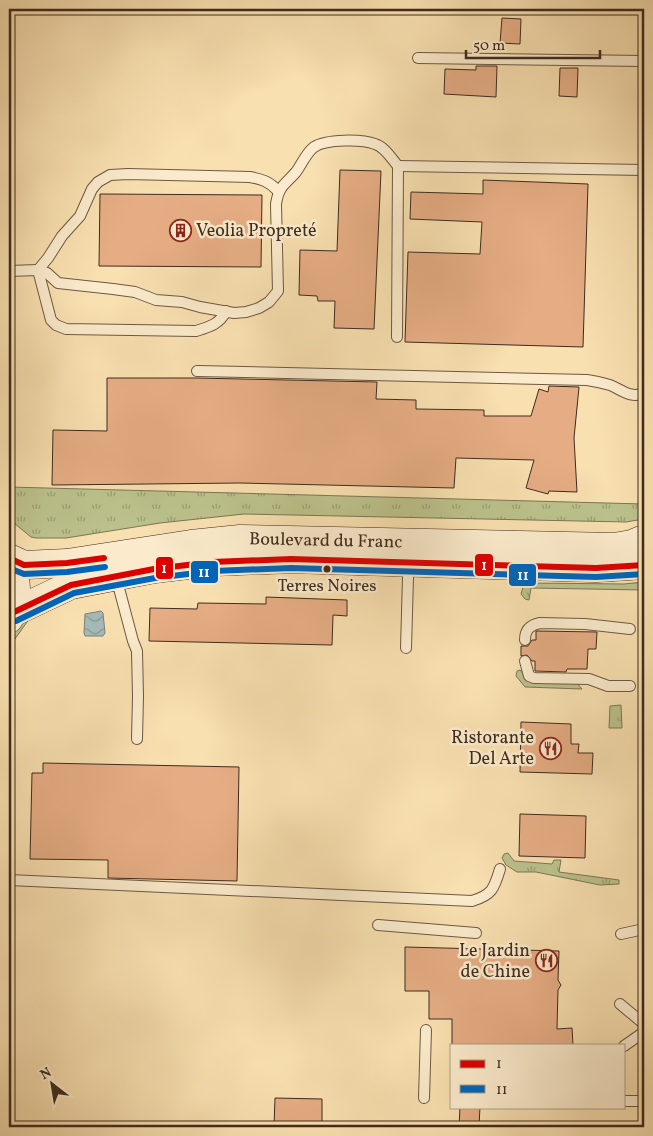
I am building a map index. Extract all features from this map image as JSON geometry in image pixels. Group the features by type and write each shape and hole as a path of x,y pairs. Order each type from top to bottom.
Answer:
{"street":[{"name":"Boulevard du Franc","path":"9,558 24,564 67,563 192,544 240,539 614,547 632,544 644,539"},
{"name":"Boulevard du Franc","path":"10,616 71,585 154,569 212,562 290,559 596,568 644,565"},
{"path":"9,563 16,584 16,599 10,616"}],"lane":[{"path":"418,58 644,61"},
{"path":"9,271 38,270 48,273 58,283 113,288 135,292 156,300 182,302 226,311 246,312 259,308 269,302 278,292 276,204 278,192 313,148 326,142 376,144 398,166 397,337"},
{"path":"398,166 644,170"},
{"path":"38,270 62,236 80,216 92,190 98,182 110,175 250,177 261,179 271,184 278,192"},
{"path":"38,270 51,320 56,325 66,329 196,331 216,324 222,319 226,311"},
{"path":"197,371 586,380 611,386 629,395 639,396 644,394"},
{"path":"406,563 408,577 406,648"},
{"path":"116,576 137,651 137,739"},
{"path":"525,640 525,633 528,629 534,624 540,623 630,628"},
{"path":"525,660 529,676 534,678 589,679 602,685 630,686"},
{"path":"9,880 472,901 487,896 496,883 500,869"},
{"path":"378,925 476,933"},
{"path":"621,934 644,929"},
{"path":"620,1004 644,1024"},
{"path":"424,1098 426,1030"},
{"path":"626,1045 644,1032"},
{"path":"626,1101 644,1101"}],"green space":[{"path":"9,487 644,504 644,519 626,522 244,514 160,523 66,538 36,538 31,537 9,519"},
{"path":"644,582 644,590 531,588 529,600 525,599 521,594 524,584 529,583 624,584"},
{"path":"41,608 9,645 12,632 19,622"},
{"path":"520,670 525,676 576,682 582,689 525,687 516,676 517,671"},
{"path":"621,705 622,728 609,728 610,706"},
{"path":"508,853 514,861 552,864 554,860 561,860 559,872 619,880 619,884 600,885 536,872 517,872 506,865 502,858 504,854"}],"water":[{"path":"101,611 103,613 105,633 103,636 85,636 85,614"}],"building":[{"path":"502,18 521,19 520,44 500,43"},
{"path":"476,66 497,66 496,97 444,94 445,69 476,70"},
{"path":"560,68 578,68 577,97 559,96"},
{"path":"340,170 381,171 374,329 334,328 335,301 318,301 317,296 299,295 300,250 337,251"},
{"path":"483,180 588,184 583,347 405,342 408,252 480,254 482,222 410,219 411,192 483,194"},
{"name":"Veolia Propreté","path":"100,194 262,195 261,267 99,266"},
{"path":"107,378 377,382 376,399 416,400 416,409 484,410 484,416 531,416 539,389 548,392 549,386 579,387 574,438 577,492 549,491 548,494 526,488 534,460 456,458 454,488 240,483 52,485 53,430 107,431"},
{"path":"266,597 347,600 347,616 333,615 332,645 149,641 150,608 197,609 198,603 266,604"},
{"path":"536,631 597,632 596,649 588,649 587,669 567,669 566,672 535,671 535,661 532,661 527,655 521,656 521,646 528,646 532,640 536,640"},
{"name":"Ristorante Del Arte","path":"521,722 571,724 571,744 579,744 578,753 593,753 592,774 520,772"},
{"path":"43,763 239,767 237,881 108,878 108,860 30,859 32,773 43,773"},
{"path":"520,814 586,816 585,858 519,856"},
{"path":"405,947 559,951 558,980 561,985 558,990 557,1029 572,1028 573,1044 452,1044 452,1019 429,1019 429,991 405,991"},
{"path":"275,1098 322,1099 322,1127 274,1127"},
{"path":"460,1108 480,1108 479,1127 459,1127"}],"transit line":[{"name":"1","path":"9,558 24,565 67,563 104,558"},
{"name":"1","path":"12,613 71,585 154,569 212,562 291,559 596,568 644,565"},
{"name":"11","path":"9,568 24,574 67,572 105,567"},
{"name":"11","path":"16,621 74,593 155,578 213,571 291,568 596,577 644,574"}],"place":[{"name":"Veolia Propreté","path":"180,231"},
{"name":"Terres Noires","path":"327,569"},
{"name":"Ristorante Del Arte","path":"550,748"},
{"name":"Le Jardin de Chine","path":"546,961"}]}
